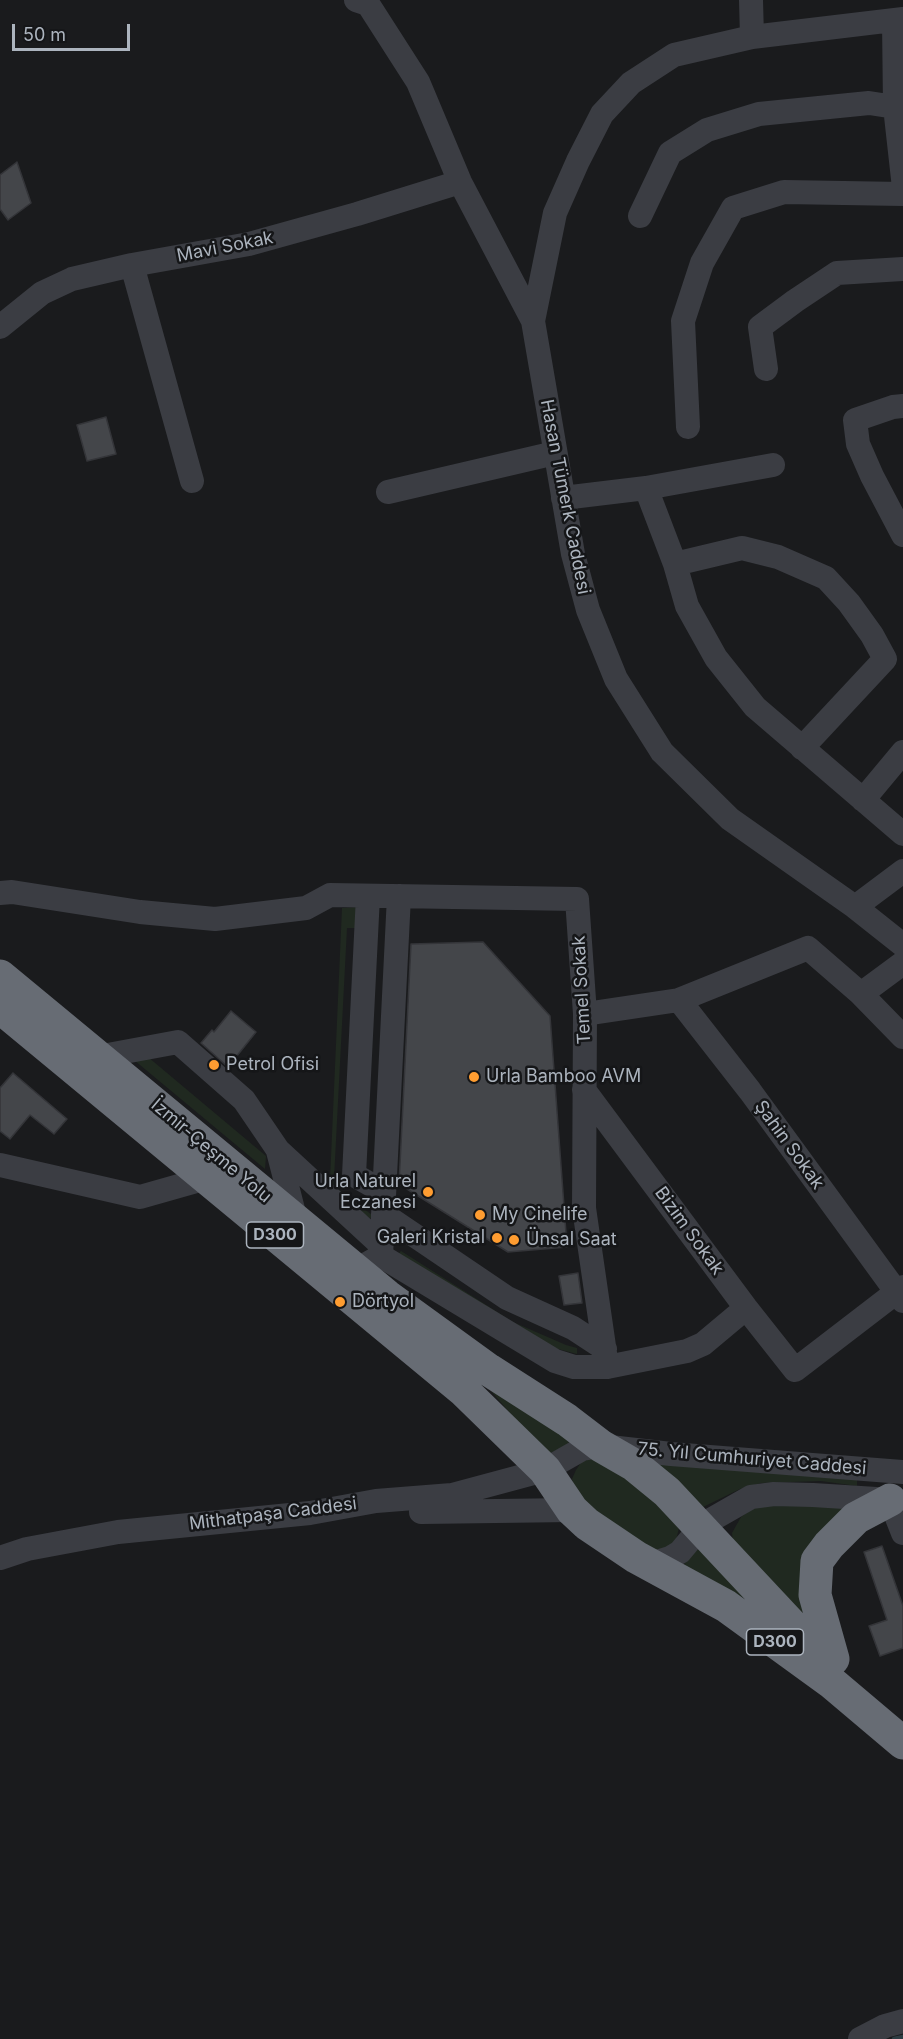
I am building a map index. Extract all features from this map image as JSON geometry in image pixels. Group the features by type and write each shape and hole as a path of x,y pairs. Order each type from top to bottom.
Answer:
{"highway":[{"name":"İzmir-Çeşme Yolu","path":"0,976 296,1221 373,1257 387,1296 489,1370 567,1420 601,1446"},
{"name":"İzmir-Çeşme Yolu","path":"0,1007 463,1390 545,1470"},
{"name":"D300","path":"601,1446 634,1465 667,1492 798,1632 903,1714"},
{"name":"D300","path":"545,1470 572,1510 587,1524 636,1557 726,1606 832,1683 903,1743"},
{"path":"833,1659 815,1594 817,1561 829,1545 856,1518 899,1491"}],"street":[{"name":"Hasan Tümerk Caddesi","path":"356,0 368,4 418,82 460,182 533,321 573,554 588,610 616,679 662,752 730,819 855,907 903,945"},
{"path":"751,0 752,37"},
{"path":"533,321 555,213 602,114 631,83 674,55 752,37 898,20 895,107 903,178"},
{"path":"640,216 670,153 707,130 759,114 869,103 895,107"},
{"name":"Mavi Sokak","path":"0,327 30,301 55,286 90,274 249,244 460,182"},
{"path":"688,427 683,321 702,263 733,208 784,192 903,194"},
{"path":"132,265 192,481"},
{"path":"766,369 760,327 795,301 837,273 903,269"},
{"path":"903,405 855,420 858,444 903,535"},
{"path":"388,492 555,453"},
{"path":"563,498 646,488 773,465"},
{"path":"646,488 675,564 687,606 716,658 755,707 903,834"},
{"path":"675,564 742,548 778,557 826,578 849,603 872,636 885,659 802,748"},
{"path":"863,800 903,752"},
{"path":"855,907 903,871"},
{"path":"0,893 12,892 140,912 215,919 306,908 330,895 396,896 382,1187 373,1257"},
{"path":"368,896 354,1175 382,1187 507,1298 573,1328 606,1358"},
{"name":"Temel Sokak","path":"396,896 577,899 585,1014 584,1208 606,1358"},
{"path":"585,1014 679,1000 808,948 861,994 903,1037"},
{"path":"861,994 903,963"},
{"name":"Şahin Sokak","path":"679,1000 750,1091 901,1294"},
{"path":"97,1057 178,1042 244,1100 278,1150 316,1187 373,1257 555,1361 574,1367 606,1358 679,1354 703,1344 746,1308"},
{"name":"Bizim Sokak","path":"584,1090 746,1308 795,1370 901,1294"},
{"path":"278,1150 296,1221"},
{"path":"0,1165 140,1197 207,1178"},
{"path":"507,1480 512,1474 516,1461 511,1436"},
{"name":"Mithatpaşa Caddesi","path":"0,1558 27,1550 118,1532 310,1513 376,1501 452,1495 545,1470 582,1449 601,1446"},
{"name":"75. Yıl Cumhuriyet Caddesi","path":"601,1446 671,1454 899,1491"},
{"path":"899,1491 903,1533"},
{"name":"75. Yıl Cumhuriyet Caddesi","path":"636,1557 657,1562 670,1558 680,1552 700,1528 731,1507 751,1497 774,1494 813,1495 899,1491"},
{"path":"310,1513 572,1510"},
{"path":"860,2039 885,2026 903,2021"}],"shaded area":[{"path":"359,907 360,928 347,928 334,1179 338,1189 372,1215 370,1219 338,1194 330,1180 342,908"},
{"path":"148,1057 266,1156 265,1169 134,1060"},
{"path":"401,1251 513,1322 577,1348 577,1354 554,1348 398,1254"},
{"path":"479,1377 568,1438 569,1445 546,1455"},
{"path":"595,1458 620,1464 679,1528 675,1544 658,1552 628,1543 575,1492 572,1479 576,1470 582,1461"},
{"path":"652,1461 857,1479 857,1486 821,1481 761,1483 740,1489 703,1507"},
{"path":"849,1504 806,1623 733,1542 732,1533 741,1517 761,1505"},
{"path":"698,1543 768,1615 680,1571"}],"building":[{"path":"17,162 31,203 8,220 0,209 0,175"},
{"path":"106,417 116,454 87,461 77,425"},
{"name":"Urla Bamboo AVM","path":"483,942 550,1016 567,1247 508,1252 399,1184 411,944"},
{"path":"231,1011 256,1032 228,1067 201,1043 212,1030 214,1032"},
{"path":"13,1073 67,1119 54,1134 30,1115 10,1139 0,1131 0,1088"},
{"path":"578,1273 582,1303 564,1305 559,1276"},
{"path":"882,1546 903,1606 903,1648 880,1656 869,1626 887,1620 864,1552"}],"waterway":[{"path":"894,2039 903,2037"}],"place":[{"name":"Petrol Ofisi","path":"214,1065"},
{"name":"Urla Bamboo AVM","path":"474,1077"},
{"name":"Urla Naturel Eczanesi","path":"428,1192"},
{"name":"My Cinelife","path":"480,1215"},
{"name":"Galeri Kristal","path":"497,1238"},
{"name":"Ünsal Saat","path":"514,1240"},
{"name":"Dörtyol","path":"340,1302"}]}
